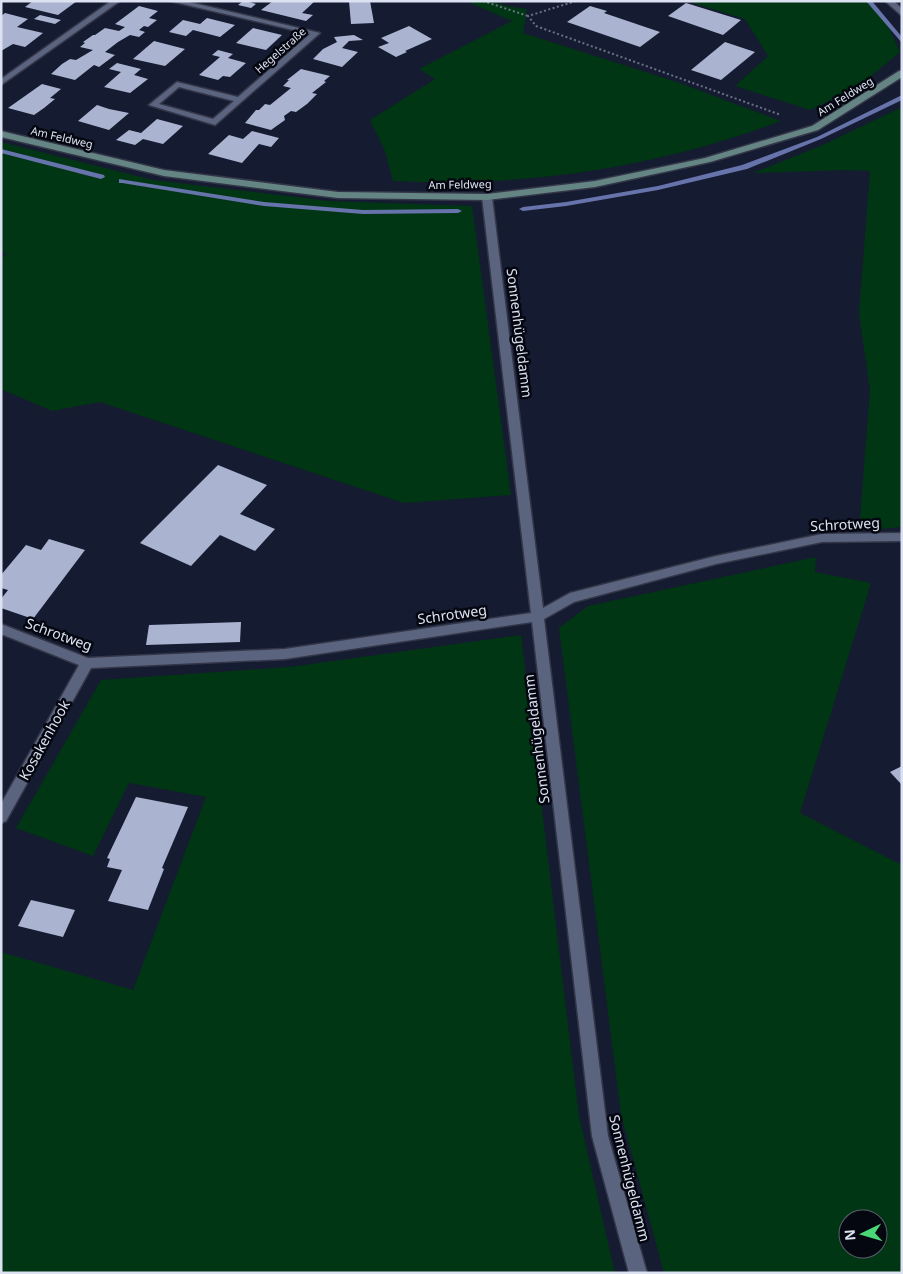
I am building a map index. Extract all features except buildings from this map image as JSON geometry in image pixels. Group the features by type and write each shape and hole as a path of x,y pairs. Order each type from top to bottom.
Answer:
{"street":[{"path":"1,83 116,1"},
{"name":"Hegelstraße","path":"174,1 316,34 215,122 153,105 177,84 240,100"},
{"path":"889,1 902,14"},
{"name":"Am Feldweg","path":"1,134 164,173 329,194 487,196 595,184 707,160 815,128 902,73"},
{"name":"Sonnenhügeldamm","path":"487,196 600,1136 638,1273"},
{"name":"Schrotweg","path":"1,629 87,663 285,654 537,617 570,598 716,560 822,538 902,537"},
{"name":"Kosakenhook","path":"1,817 87,663"}],"path":[{"path":"482,1 528,16 536,26 815,128"},
{"path":"528,16 576,1"}],"green space":[{"path":"466,1 493,1 506,6 527,9 523,33 677,82 781,121 687,151 590,171 492,181 393,181 385,151 370,120 435,79 419,69 512,21"},
{"path":"686,1 870,1 889,28 900,52 859,86 810,110 735,86 768,56 745,19"},
{"path":"902,107 902,527 859,531 870,390 859,313 870,171 753,173 825,144"},
{"path":"1,142 153,180 329,201 472,206 511,495 404,503 100,402 52,411 1,389 1,259 7,254 1,251"},
{"path":"816,557 815,572 871,583 800,813 902,865 902,1273 664,1273 621,1114 559,628 588,606"},
{"path":"521,635 579,1116 615,1273 1,1273 1,952 133,990 206,797 129,783 93,856 16,828 101,680 289,667"}],"waterway":[{"path":"869,1 902,41"},
{"path":"523,209 566,204 658,188 744,167 819,138 902,97"},
{"path":"1,151 101,177"},
{"path":"122,181 264,204 363,212 458,211"}]}
